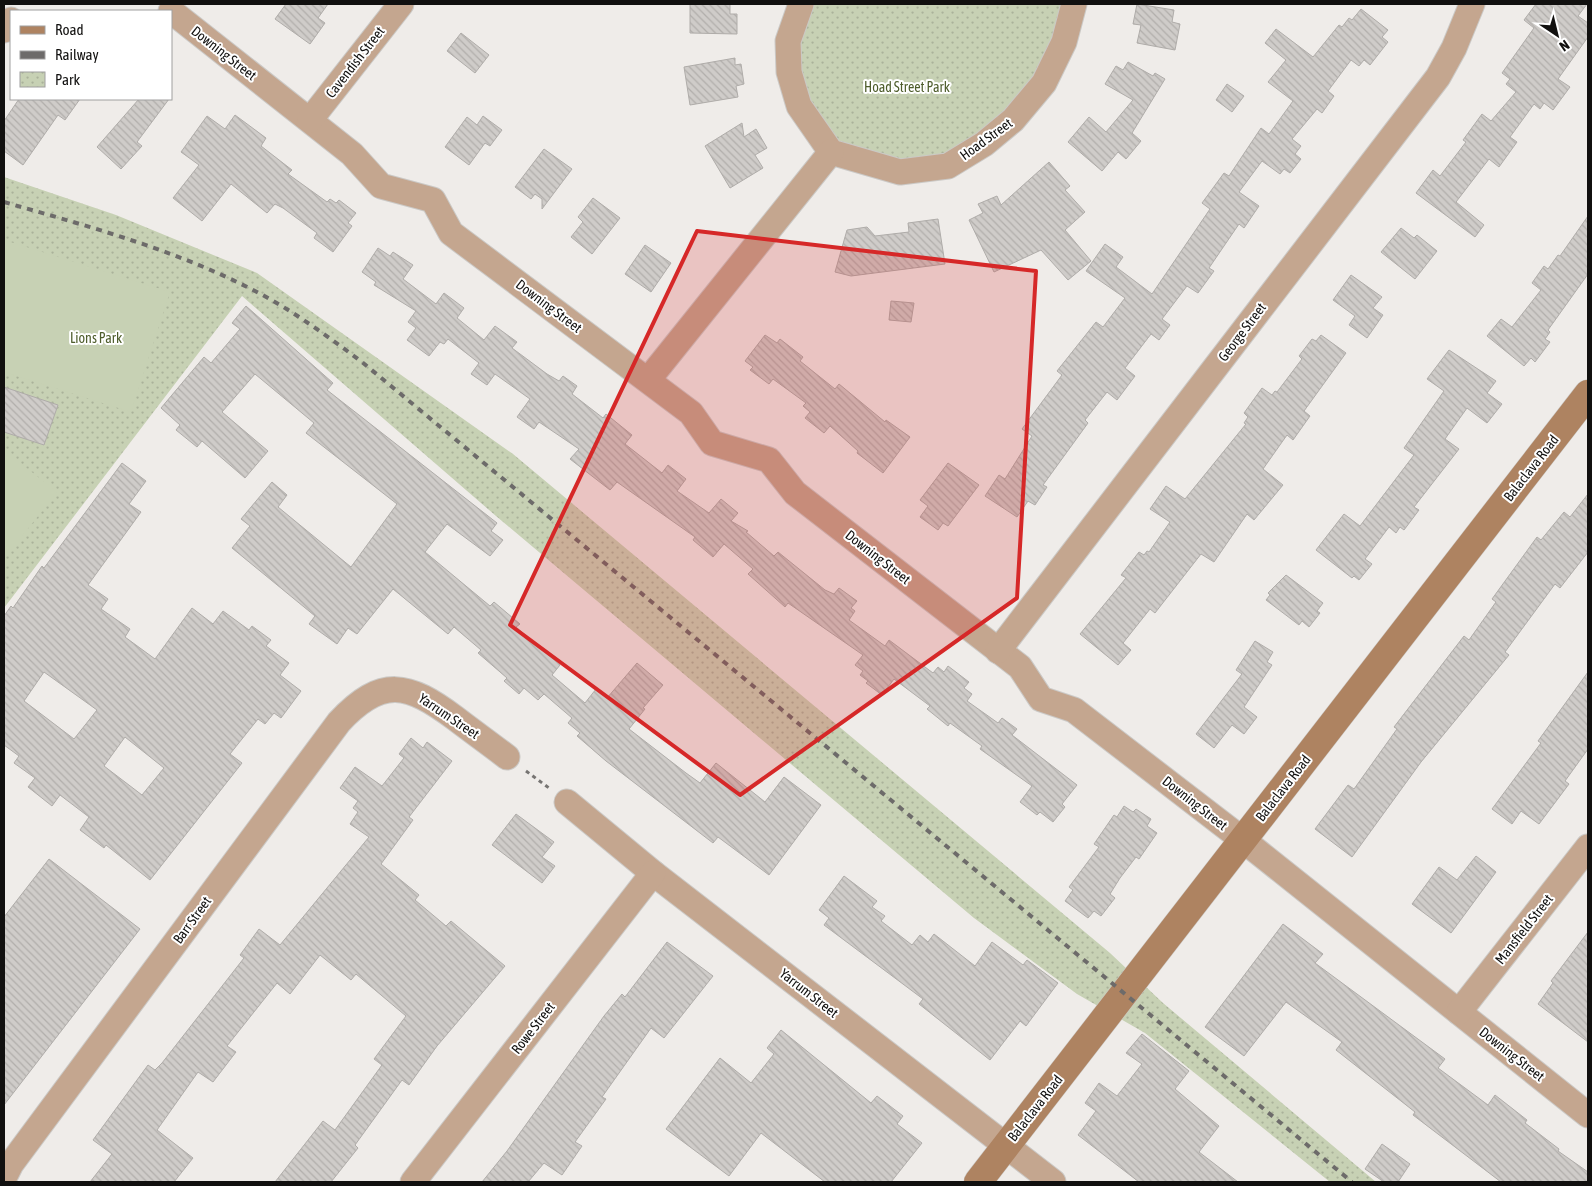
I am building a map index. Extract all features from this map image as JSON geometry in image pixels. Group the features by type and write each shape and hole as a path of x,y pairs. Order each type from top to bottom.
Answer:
{"street":[{"name":"Cavendish Street","path":"310,120 401,4"},
{"path":"648,380 831,152 799,106 789,72 788,42 801,4"},
{"name":"Hoad Street","path":"831,152 900,172 948,166 984,144 1013,120 1044,83 1064,42 1074,4"},
{"name":"George Street","path":"998,651 1438,77 1454,48 1472,4"},
{"name":"Downing Street","path":"172,12 352,154 381,186 433,200 451,233 691,413 712,443 769,460 795,493 1020,667 1041,699 1074,710 1243,840 1588,1115"},
{"name":"Balaclava Road","path":"978,1182 1588,394"},
{"name":"Yarrum Street","path":"385,690 404,689 421,694 507,757"},
{"name":"Barr Street","path":"6,1170 339,722 353,707 385,690"},
{"name":"Yarrum Street","path":"567,802 654,873 1053,1182"},
{"name":"Mansfield Street","path":"1459,1012 1588,846"},
{"name":"Rowe Street","path":"413,1182 654,873"}],"path":[{"path":"507,757 567,802"}],"highlighted area":[{"path":"697,231 1036,271 1017,598 740,795 510,625"}],"green space":[{"name":"Hoad Street Park","path":"801,4 1074,4 1044,83 948,166 831,152 799,106"},
{"name":"Lions Park","path":"4,177 116,215 257,273 513,454 1110,953 1163,1003 1376,1182 1330,1182 1145,1033 1077,994 974,918 496,516 242,296 4,608"},
{"name":"Lions Park","path":"4,240 170,292 131,412 4,372"},
{"path":"4,450 57,492 4,559"}],"building":[{"path":"286,4 328,4 318,18 325,23 310,44 275,19"},
{"path":"690,4 730,4 730,14 737,14 737,34 690,33"},
{"path":"1137,4 1174,10 1172,22 1180,24 1175,50 1137,43 1141,25 1133,24"},
{"path":"1536,4 1587,4 1578,16 1588,23 1588,37 1558,79 1570,87 1553,110 1544,103 1540,109 1534,104 1510,137 1517,142 1499,167 1489,159 1456,202 1484,225 1475,237 1416,193 1433,170 1440,176 1466,142 1463,140 1482,114 1491,121 1516,92 1506,84 1510,79 1502,73 1534,28 1524,20"},
{"path":"1361,9 1388,30 1382,37 1388,42 1370,65 1364,60 1359,66 1351,60 1328,91 1334,96 1322,113 1317,109 1292,139 1301,146 1295,154 1301,159 1290,173 1284,169 1280,174 1262,161 1239,192 1259,206 1244,228 1239,224 1209,268 1214,271 1198,293 1187,286 1162,319 1170,325 1159,340 1151,334 1125,368 1135,376 1117,400 1107,392 1085,420 1088,423 1043,485 1047,487 1035,505 1028,501 1017,517 985,496 999,475 1005,479 1032,436 1022,429 1062,375 1057,371 1096,322 1103,327 1125,298 1086,271 1105,244 1123,257 1116,267 1152,294 1210,209 1202,203 1224,173 1229,176 1261,128 1269,134 1293,101 1268,82 1286,60 1265,43 1276,29 1313,57 1339,25 1342,27 1349,18 1352,20"},
{"path":"461,33 489,55 475,73 447,51"},
{"path":"735,58 735,65 741,64 744,84 736,86 738,97 690,105 684,67"},
{"path":"1128,62 1153,76 1155,73 1165,79 1132,133 1141,141 1126,159 1118,152 1102,171 1068,142 1089,117 1106,132 1133,100 1105,84 1116,66 1123,70"},
{"path":"1227,84 1244,96 1232,112 1216,100"},
{"path":"18,100 79,100 65,120 58,115 23,165 4,151 4,121"},
{"path":"138,100 168,100 137,142 142,146 121,169 97,147"},
{"path":"235,115 266,138 261,146 292,170 288,174 327,202 330,199 336,203 339,200 356,213 348,223 352,226 333,252 314,238 317,233 283,208 275,204 267,213 231,184 202,221 173,198 199,165 181,152 207,116 225,129"},
{"path":"483,116 502,130 490,146 485,143 469,165 445,147 467,117 477,125"},
{"path":"742,123 744,137 756,129 767,148 755,155 763,168 730,188 705,146"},
{"path":"544,149 572,169 542,209 542,199 535,194 531,199 515,187"},
{"path":"1049,162 1070,186 1065,190 1085,212 1065,230 1091,261 1068,280 1041,250 994,272 969,220 983,213 978,204 997,196 1001,205"},
{"path":"593,198 620,218 592,254 571,237 583,222 578,217"},
{"path":"1588,216 1588,274 1548,330 1550,332 1545,339 1550,342 1535,362 1531,358 1524,366 1487,336 1501,319 1512,327 1541,290 1532,283 1544,266 1548,269 1558,255 1560,256"},
{"path":"938,219 945,264 851,276 835,272 847,230 867,227 875,236 909,232 908,223"},
{"path":"1401,228 1414,238 1417,235 1437,251 1415,279 1381,252"},
{"path":"645,245 671,263 651,292 625,274"},
{"path":"378,248 390,256 393,252 413,265 403,279 436,304 444,293 464,308 457,318 484,340 495,326 517,342 512,348 547,374 559,381 563,376 577,386 572,394 603,418 606,414 632,435 625,444 662,473 668,465 686,479 677,491 709,513 721,499 738,513 731,521 748,531 746,532 774,556 778,552 825,590 834,594 839,588 857,601 851,608 855,611 849,620 885,646 889,640 933,673 938,667 944,672 948,666 969,682 964,688 972,694 967,701 998,723 1002,718 1017,729 1012,735 1077,785 1062,804 1065,807 1053,822 1040,812 1037,815 1020,802 1032,786 980,749 982,746 950,723 948,726 927,709 930,706 894,679 882,695 866,683 868,681 860,675 863,671 855,665 863,655 788,603 785,607 748,574 753,569 724,544 713,557 693,540 695,537 617,482 610,490 570,459 579,449 539,422 534,429 517,417 530,399 495,374 487,385 471,374 479,363 448,339 444,344 440,342 429,356 407,340 416,328 408,322 416,311 374,285 376,282 362,272"},
{"path":"1351,275 1382,297 1373,308 1383,315 1367,338 1349,325 1355,316 1333,300"},
{"path":"891,301 914,303 911,322 889,320"},
{"path":"246,306 333,383 327,390 497,523 491,531 503,540 490,556 447,524 425,552 490,606 494,602 520,624 516,627 560,665 552,675 585,703 596,689 607,698 637,663 663,685 643,708 645,709 629,729 686,773 700,783 716,763 765,802 784,777 821,805 769,875 718,837 713,843 606,761 577,736 580,733 568,723 572,718 544,694 538,700 524,688 519,694 504,681 507,678 478,653 481,650 454,627 448,634 393,589 357,634 348,628 337,644 309,624 315,616 232,548 250,526 241,519 272,482 287,495 278,507 351,567 397,504 306,433 314,423 255,374 222,412 268,451 245,478 202,441 197,447 176,430 180,425 161,408 204,357 211,363 240,329 232,323"},
{"path":"765,335 777,343 780,339 803,357 800,361 835,389 839,384 885,422 886,420 910,437 883,473 857,453 858,451 830,426 824,433 805,418 810,412 803,406 806,403 773,379 769,384 750,370 753,367 745,361"},
{"path":"1321,335 1346,353 1304,411 1310,416 1293,440 1287,435 1263,469 1283,485 1254,520 1247,514 1214,562 1201,554 1155,613 1150,609 1123,643 1131,650 1118,665 1080,634 1126,578 1121,575 1139,552 1144,555 1147,551 1149,552 1170,522 1150,509 1166,486 1185,499 1246,424 1244,423 1248,417 1244,413 1262,388 1272,395 1275,391 1277,392 1302,359 1299,356 1312,339 1316,341"},
{"path":"1449,350 1496,381 1487,393 1502,404 1487,423 1467,408 1445,439 1459,449 1414,507 1419,510 1404,530 1400,527 1396,533 1389,527 1365,559 1372,564 1359,580 1354,576 1352,578 1316,550 1344,514 1360,526 1414,455 1404,448 1444,391 1427,379"},
{"path":"4,387 58,405 44,445 4,432"},
{"path":"122,463 146,481 129,504 141,512 88,585 108,599 101,609 130,629 125,637 155,659 192,608 213,624 223,611 249,630 252,626 271,640 266,646 289,663 280,675 301,691 281,718 274,713 265,724 258,719 230,754 242,763 150,880 106,845 104,848 80,830 89,817 60,795 52,806 28,787 35,778 14,763 19,756 4,745 4,616 11,606 13,608 42,566 44,568","holes":["44,672 97,710 74,739 24,701","125,737 164,768 142,795 104,766"]},
{"path":"948,463 979,485 948,526 943,523 938,530 920,517 928,506 920,500"},
{"path":"1588,494 1588,552 1560,588 1555,584 1505,652 1509,655 1421,762 1352,857 1315,829 1348,785 1354,789 1397,729 1394,727 1464,636 1469,640 1496,602 1492,599 1537,537 1541,540 1564,512 1570,517"},
{"path":"1286,575 1323,603 1317,611 1320,613 1309,627 1302,621 1299,625 1266,600 1270,595 1268,593"},
{"path":"1255,641 1273,652 1267,662 1272,665 1244,707 1257,717 1244,734 1232,725 1214,748 1196,734 1242,674 1236,670"},
{"path":"1588,672 1588,749 1565,781 1569,784 1539,824 1521,811 1512,824 1492,809 1541,743 1538,741"},
{"path":"411,738 423,748 427,742 452,761 409,817 413,820 381,864 419,895 415,900 446,926 451,921 505,966 437,1046 409,1085 402,1080 355,1145 358,1148 331,1182 275,1182 323,1121 335,1130 382,1065 374,1059 406,1016 356,974 351,980 320,955 290,994 277,983 227,1046 236,1052 213,1082 198,1072 157,1130 193,1158 174,1182 90,1182 112,1154 93,1140 148,1065 155,1070 162,1063 244,958 240,955 259,929 280,945 369,837 350,824 358,812 353,808 358,801 340,788 355,767 382,786 404,758 399,754"},
{"path":"1124,806 1133,812 1136,809 1151,819 1147,826 1157,833 1139,859 1136,857 1120,878 1110,894 1115,898 1101,916 1094,911 1088,918 1065,901 1073,890 1069,887 1099,847 1094,844 1114,815 1117,817"},
{"path":"516,814 554,842 542,857 555,866 542,883 492,845"},
{"path":"1476,856 1496,872 1451,933 1412,904 1439,867 1457,880"},
{"path":"49,859 140,929 4,1105 4,917"},
{"path":"844,876 877,901 872,907 885,916 881,921 912,945 920,935 928,942 934,934 975,966 992,942 1023,965 1027,960 1058,983 1026,1026 1020,1021 990,1060 919,1004 923,999 824,925 829,918 819,910"},
{"path":"1283,924 1323,954 1315,963 1445,1059 1438,1068 1488,1105 1495,1095 1527,1120 1525,1123 1559,1149 1558,1151 1588,1172 1588,1182 1501,1182 1413,1115 1415,1112 1336,1050 1342,1042 1286,1002 1244,1056 1205,1027"},
{"path":"1588,932 1588,1042 1538,1004 1553,983 1551,981"},
{"path":"667,942 713,976 664,1038 651,1028 602,1097 606,1099 575,1142 582,1146 562,1175 544,1163 528,1182 482,1182 507,1151 604,1016 622,994 625,997"},
{"path":"781,1030 871,1103 877,1096 903,1116 897,1124 922,1143 891,1182 825,1182 761,1133 729,1176 666,1129 720,1058 751,1083 774,1054 767,1048"},
{"path":"1142,1034 1189,1071 1175,1089 1219,1126 1199,1152 1238,1182 1139,1182 1078,1135 1096,1111 1085,1103 1099,1083 1117,1096 1142,1064 1126,1053"},
{"path":"1382,1144 1410,1164 1398,1182 1384,1182 1365,1169"}],"railway":[{"path":"4,202 67,220 191,262 266,297 336,342 1352,1182"}]}
